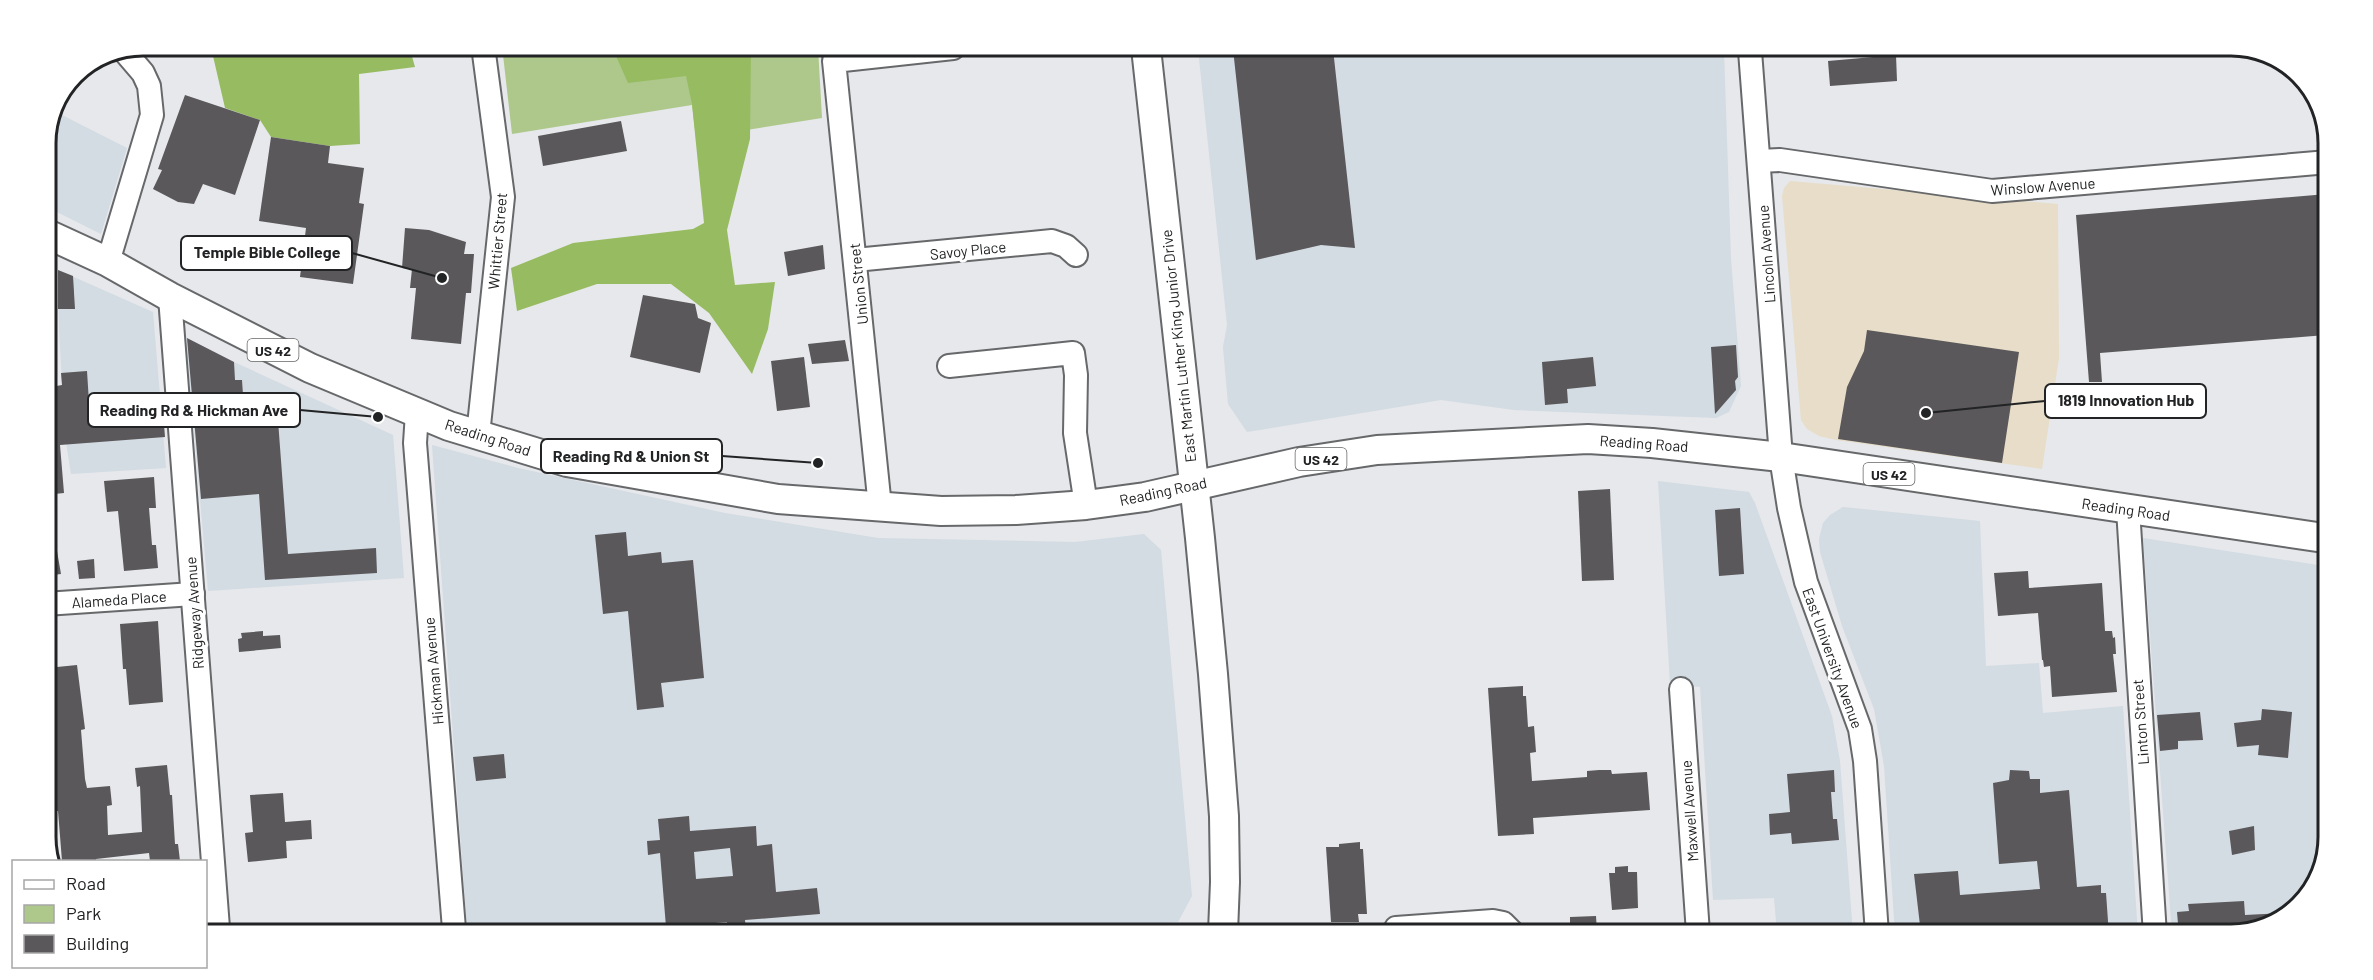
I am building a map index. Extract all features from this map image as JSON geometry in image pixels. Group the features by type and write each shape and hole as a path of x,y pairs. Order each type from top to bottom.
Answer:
{"main road":[{"name":"East Martin Luther King Junior Drive","path":"1147,55 1200,538 1224,816 1223,925"},
{"name":"Reading Road","path":"56,238 108,262 170,297 310,368 417,413 478,435 567,462 778,499 973,511 1086,505 1145,497 1193,484 1299,462 1377,450 1497,442 1599,440 1652,443 1781,457 2318,537"}],"street":[{"name":"Whittier Street","path":"478,435 503,197 484,55"},
{"name":"Union Street","path":"880,507 834,61 889,55"},
{"name":"Lincoln Avenue","path":"1750,55 1781,457"},
{"path":"108,262 152,115 149,86 143,73 129,57"},
{"name":"Winslow Avenue","path":"1759,161 1780,160 1992,191 2317,163"},
{"name":"Savoy Place","path":"855,260 1052,241 1066,246 1076,255"},
{"name":"Ridgeway Avenue","path":"170,297 218,925"},
{"path":"949,366 1073,353 1076,375 1075,434 1086,505"},
{"name":"Hickman Avenue","path":"417,413 415,443 454,925"},
{"name":"East University Avenue","path":"1781,457 1789,508 1806,582 1860,729 1865,761 1876,925"},
{"name":"Linton Street","path":"2128,509 2154,925"},
{"name":"Alameda Place","path":"56,603 193,594"},
{"name":"Maxwell Avenue","path":"1681,689 1697,925"},
{"path":"1438,925 1493,921 1505,925"}],"shaded area":[{"path":"1199,55 1724,55 1731,259 1741,386 1729,412 1716,418 1514,410 1441,400 1247,432 1228,404 1223,347 1227,325"},
{"path":"60,114 127,148 101,234 56,212 56,142"},
{"path":"1790,181 2058,204 2059,358 2042,469 1836,440 1819,436 1807,429 1801,420 1782,196 1784,188"},
{"path":"58,270 153,312 166,468 71,474 65,435"},
{"path":"186,338 393,435 404,578 208,591"},
{"path":"432,445 518,468 725,513 878,538 1075,542 1144,534 1161,550 1192,896 1178,922 1127,925 467,925"},
{"path":"1658,481 1749,492 1755,503 1832,716 1840,761 1852,925 1776,925 1774,898 1713,900 1700,687 1670,684"},
{"path":"1843,507 1980,521 1986,666 2039,663 2043,713 2123,706 2137,925 1894,925 1884,766 1874,709 1842,626 1820,552 1819,539 1823,523 1830,515"},
{"path":"2143,538 2318,565 2318,838 2309,876 2300,891 2284,907 2259,920 2231,925 2171,925"}],"green space":[{"path":"412,55 415,67 359,74 360,144 330,146 271,137 260,120 225,108 213,56"},
{"path":"503,55 818,55 822,118 696,138 692,105 512,134"},
{"path":"616,55 751,55 750,139 727,230 735,285 775,282 768,329 752,374 709,313 671,284 597,284 517,311 511,268 573,243 693,229 704,223 692,104 686,76 628,83"}],"building":[{"path":"1234,55 1334,55 1355,248 1321,245 1256,260"},
{"path":"1896,55 1897,81 1830,86 1828,61"},
{"path":"185,95 260,120 235,195 203,184 194,204 178,202 153,189 162,170 158,169"},
{"path":"621,121 627,151 543,166 538,136"},
{"path":"271,137 330,146 328,163 364,168 359,203 364,204 353,284 300,277 306,228 259,221"},
{"path":"2317,195 2317,336 2100,353 2102,382 2089,382 2076,215"},
{"path":"405,228 429,230 466,242 464,254 474,254 471,293 466,293 461,344 411,339 416,288 410,288 412,269 402,268"},
{"path":"823,245 825,269 788,276 784,252"},
{"path":"58,270 73,276 75,309 58,309"},
{"path":"643,295 695,304 698,318 711,323 700,373 630,357"},
{"path":"1867,330 2019,352 2002,463 1838,439 1847,387 1864,351"},
{"path":"187,338 234,362 235,380 242,380 244,410 277,407 288,554 376,548 377,573 265,580 259,494 201,499"},
{"path":"845,340 849,361 812,364 808,344"},
{"path":"1736,345 1738,377 1735,381 1736,390 1715,414 1711,347"},
{"path":"804,357 810,407 777,411 771,361"},
{"path":"1593,357 1596,386 1567,389 1568,403 1545,405 1542,362"},
{"path":"87,371 90,418 163,412 165,437 60,445 64,493 56,494 56,386 62,385 61,373"},
{"path":"154,477 156,508 149,508 152,545 156,545 158,568 124,571 118,511 107,512 104,481"},
{"path":"1610,489 1614,580 1582,581 1578,491"},
{"path":"1740,508 1744,574 1719,576 1715,510"},
{"path":"626,532 628,556 661,552 662,563 693,560 704,678 661,683 664,707 637,710 628,611 603,614 595,535"},
{"path":"56,545 61,574 56,575"},
{"path":"94,559 95,578 79,579 77,561"},
{"path":"2028,571 2029,588 2102,583 2105,631 2112,631 2113,638 2115,637 2116,654 2113,654 2117,692 2052,697 2050,666 2044,667 2042,660 2038,613 1998,616 1994,573"},
{"path":"158,621 163,702 129,705 126,669 123,669 120,624"},
{"path":"263,631 263,636 280,635 281,648 239,652 238,639 242,638 241,633"},
{"path":"77,665 85,729 81,730 85,779 87,788 110,786 112,805 107,806 108,835 142,832 140,786 137,787 135,768 167,765 170,795 172,795 175,844 178,844 180,860 150,860 149,853 96,860 62,860 58,811 56,811 56,667"},
{"path":"1523,686 1528,727 1534,726 1536,752 1530,753 1532,781 1587,777 1587,771 1599,770 1611,770 1612,774 1647,772 1650,810 1533,818 1534,834 1498,836 1488,688"},
{"path":"2262,709 2292,712 2288,758 2258,755 2259,745 2237,747 2234,723 2261,720"},
{"path":"2200,712 2203,740 2178,741 2178,749 2160,751 2157,715"},
{"path":"504,754 506,778 476,781 473,757"},
{"path":"1834,770 1835,792 1831,792 1833,819 1837,819 1839,840 1792,844 1791,833 1770,835 1769,814 1790,812 1787,774"},
{"path":"2010,770 2029,771 2030,779 2040,779 2040,793 2069,790 2077,887 2101,885 2101,893 2106,893 2108,925 1920,925 1914,874 1958,871 1960,895 2040,889 2037,861 1999,864 1993,783 2009,780"},
{"path":"283,793 285,822 311,820 312,839 286,841 287,858 248,862 245,833 253,832 250,795"},
{"path":"689,816 690,831 756,826 757,846 772,844 776,892 817,888 820,914 745,920 746,925 727,925 727,922 666,925 660,853 648,855 647,841 660,840 658,819","holes":["730,848 733,876 696,879 694,852"]},
{"path":"2254,826 2255,850 2232,855 2229,831"},
{"path":"1360,842 1360,849 1363,849 1367,914 1358,914 1359,922 1331,922 1326,847 1339,847 1339,844"},
{"path":"1628,866 1628,872 1637,872 1638,908 1612,910 1609,873 1615,873 1615,867"},
{"path":"2244,901 2245,915 2273,914 2248,923 2178,925 2177,912 2189,911 2188,904"},
{"path":"1596,916 1597,925 1570,925 1570,917"}],"place":[{"name":"Temple Bible College","path":"442,278"},
{"name":"1819 Innovation Hub","path":"1926,413"},
{"name":"Reading Rd & Hickman Ave","path":"378,417"},
{"name":"Reading Rd & Union St","path":"818,463"}]}
